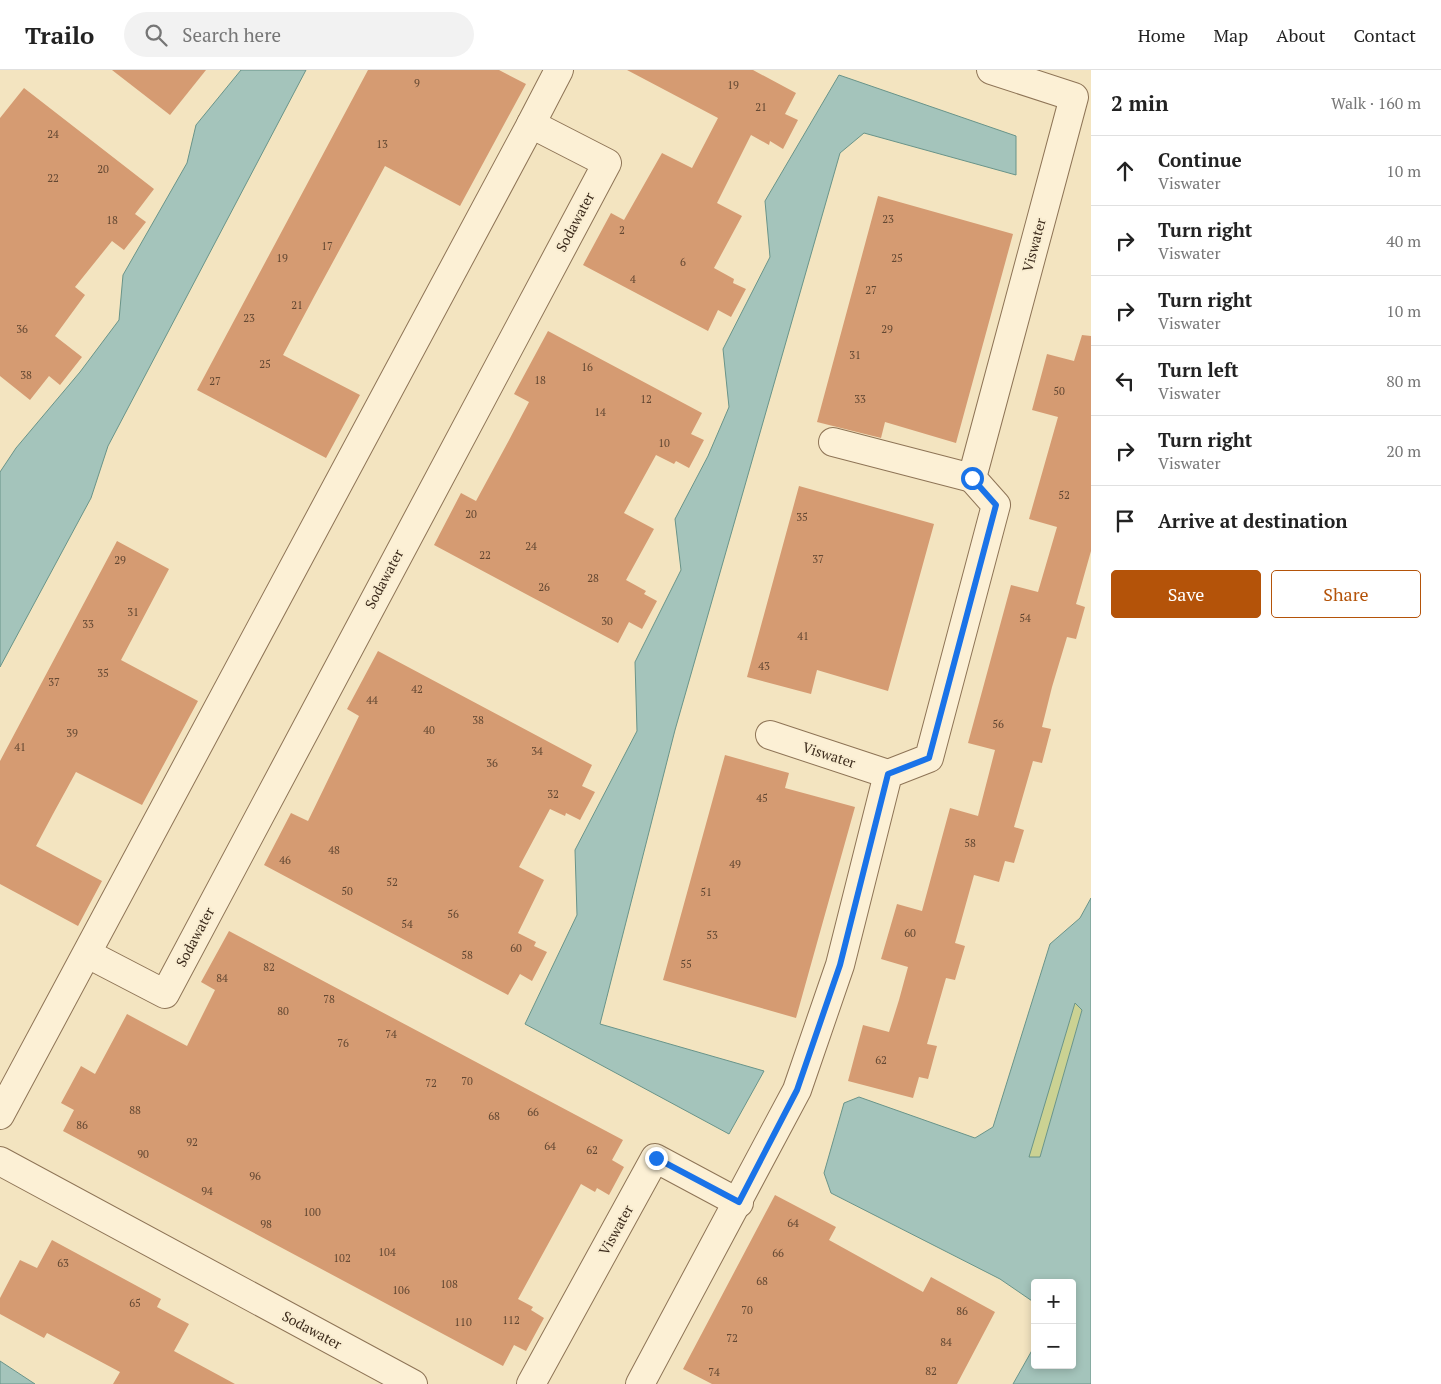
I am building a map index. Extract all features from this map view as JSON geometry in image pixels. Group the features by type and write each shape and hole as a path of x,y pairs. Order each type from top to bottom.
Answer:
{"street":[{"path":"0,1115 88,954 559,70"},
{"name":"Viswater","path":"972,478 1074,97 991,70"},
{"name":"Sodawater","path":"88,954 165,994 606,163 531,124"},
{"path":"640,1384 739,1202 800,1081 840,965 888,774 929,758 996,505 972,478 834,442"},
{"name":"Viswater","path":"770,735 888,774"},
{"name":"Viswater","path":"531,1384 656,1158 739,1202"},
{"name":"Sodawater","path":"0,1161 413,1384"}],"green space":[{"path":"1075,1003 1082,1010 1040,1157 1028,1157"}],"water":[{"path":"241,70 306,70 108,446 91,498 0,667 0,472 16,448 80,372 119,320 123,275 187,163 196,125"},
{"path":"839,75 1016,136 1016,175 864,133 840,153 675,730 600,1024 764,1071 729,1134 525,1024 577,915 575,850 637,731 635,662 681,570 675,519 708,456 729,407 723,349 770,257 765,201"},
{"path":"1091,898 1091,1384 1013,1384 1031,1352 1031,1369 1076,1369 1076,1279 1031,1279 1031,1300 1000,1279 831,1193 824,1173 844,1103 859,1097 975,1138 993,1127 1050,944 1080,918","holes":["1075,1003 1082,1010 1040,1157 1029,1157"]},
{"path":"0,1361 35,1384 0,1384"}],"building":[{"path":"112,70 206,70 170,115"},
{"path":"368,70 499,70 526,84 460,206 385,166 315,295 283,355 360,395 326,458 197,390"},
{"path":"627,70 753,70 796,93 785,114 798,120 783,149 770,141 769,145 751,135 717,203 742,216 714,268 734,279 733,283 746,289 731,317 718,310 708,331 583,265 611,213 624,220 662,153 692,168 718,118"},
{"path":"24,88 154,189 135,214 146,222 124,250 112,241 75,287 85,295 55,336 82,357 60,385 49,376 30,400 0,376 0,118"},
{"path":"878,196 1013,234 956,443 885,422 881,438 817,422"},
{"path":"548,331 702,413 691,434 704,440 689,468 676,461 674,464 656,455 624,513 654,529 626,580 646,591 644,594 657,601 642,629 629,622 618,643 434,545 461,493 476,501 508,442 529,402 514,394"},
{"path":"1082,335 1091,336 1091,551 1076,604 1085,607 1076,639 1067,637 1052,687 1042,727 1051,729 1042,763 1033,761 1014,827 1024,830 1014,863 1005,861 999,882 974,875 955,943 965,946 955,980 946,978 927,1044 937,1046 928,1079 919,1077 913,1098 848,1081 863,1025 889,1032 899,1000 908,967 881,959 897,904 922,911 950,808 978,816 995,750 968,743 1011,585 1038,592 1057,527 1029,519 1058,417 1032,410 1047,354 1074,361"},
{"path":"799,486 934,524 888,691 817,670 811,694 747,677"},
{"path":"117,541 169,569 121,660 198,701 142,805 76,772 53,814 36,846 102,881 78,926 0,884 0,761"},
{"path":"378,651 592,765 582,786 595,792 580,820 566,813 565,816 550,809 519,867 544,880 518,933 536,942 534,946 547,952 532,981 520,974 508,995 264,865 291,813 308,821 359,716 347,709"},
{"path":"725,755 789,773 785,788 855,807 796,1018 663,980"},
{"path":"229,931 623,1140 612,1160 624,1167 609,1195 597,1188 595,1192 581,1184 518,1299 533,1307 531,1310 544,1318 526,1351 514,1345 503,1366 63,1131 74,1110 61,1103 81,1066 95,1074 127,1014 187,1046 215,990 201,982"},
{"path":"775,1195 836,1227 829,1240 923,1292 931,1277 995,1312 957,1384 712,1384 683,1369"},
{"path":"52,1240 161,1299 157,1307 189,1324 174,1351 235,1384 113,1384 120,1372 47,1333 44,1338 0,1314 0,1298 20,1260 37,1268"}],"route":[{"path":"656,1158 739,1202 797,1090 840,965 888,774 929,758 996,505 972,478"}]}
